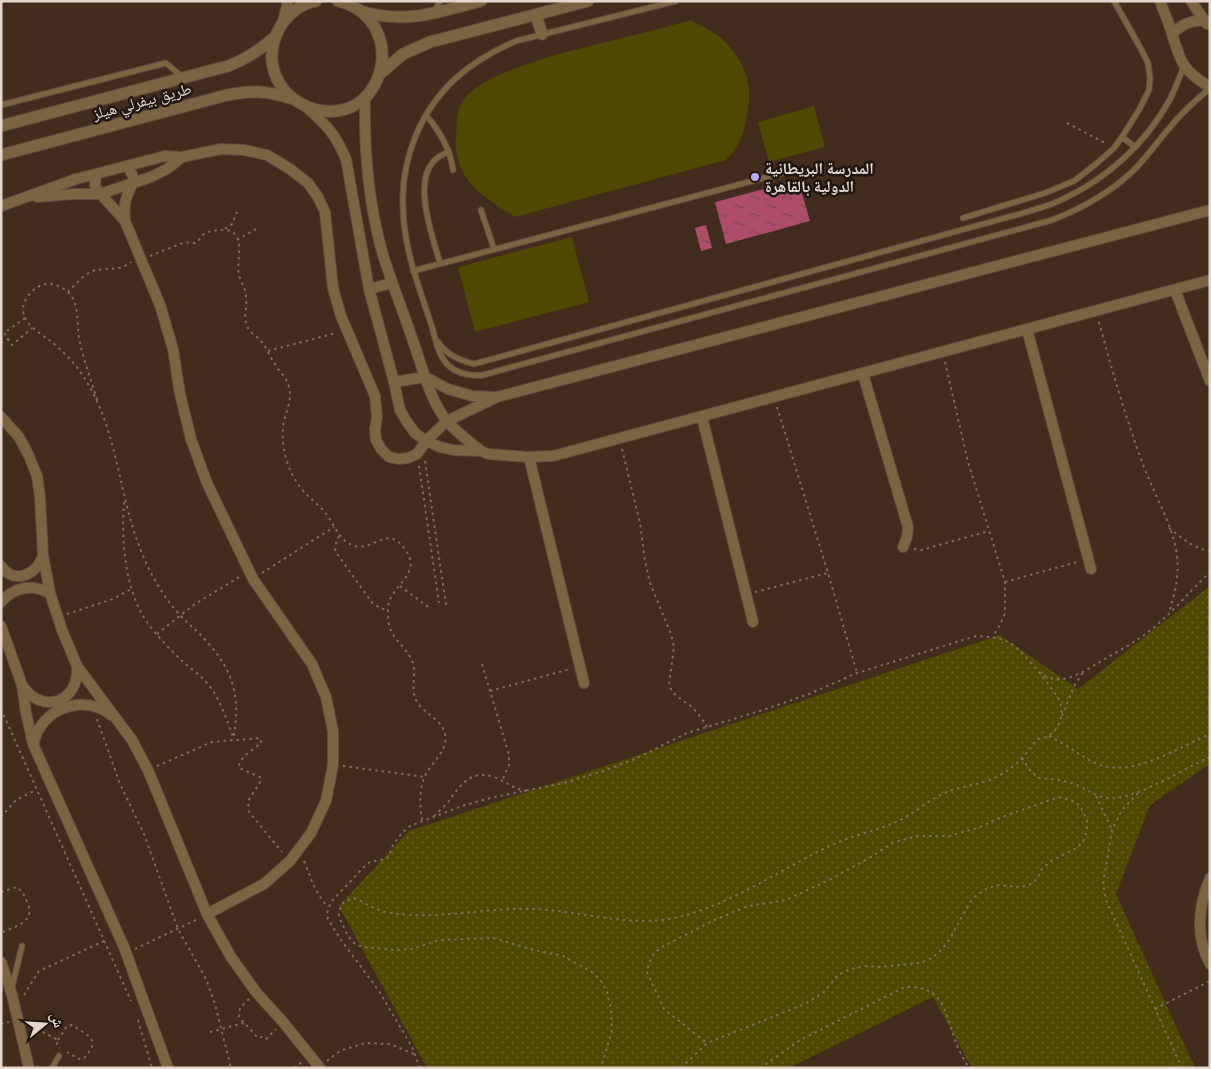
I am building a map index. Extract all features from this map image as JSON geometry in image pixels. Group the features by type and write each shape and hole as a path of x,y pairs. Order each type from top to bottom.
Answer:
{"street":[{"path":"288,1 283,22 275,37 272,53 274,70 281,86 292,98 306,107 330,129 338,140 346,159 369,289 400,410 422,447"},
{"path":"283,22 296,9 316,1"},
{"path":"343,2 363,12 377,16 399,18 421,16 481,1"},
{"path":"306,107 322,111 337,111 352,106 365,97 381,73 403,54 416,47 588,1"},
{"path":"1160,1 1176,51 1184,66 1196,78 1210,87"},
{"path":"1191,1 1207,24"},
{"path":"363,12 374,25 381,40 383,56 381,73"},
{"path":"536,15 542,34"},
{"path":"1172,34 1187,23 1196,21 1207,24"},
{"name":"طريق بيفرلي هيلز","path":"1,126 228,66 246,60 275,37"},
{"name":"طريق بيفرلي هيلز","path":"1,155 227,95 256,91 271,92 292,98"},
{"path":"365,97 364,135 367,173 381,247 392,283 438,405 447,421 481,451 488,454 529,457 553,456 620,440 1210,280"},
{"path":"1,206 49,188 165,156 182,157 221,150 244,150 267,155 290,168 308,183 318,196 325,212 333,288 341,316 375,396 376,440 389,457 398,459 408,458 422,447 447,421 497,397 1210,210"},
{"path":"22,199 48,195 100,194 134,184 167,168 182,157"},
{"path":"125,220 126,202 134,184 132,174 127,166"},
{"path":"96,174 95,185 100,194 125,220 160,305 173,349 180,394 191,439 207,483 251,575 312,664 326,696 333,731 333,765 326,801 311,833 290,861 264,884 207,914"},
{"path":"369,289 392,283"},
{"path":"1175,290 1210,381"},
{"path":"1027,330 1090,564"},
{"path":"863,374 908,527 904,545"},
{"path":"394,382 426,377 448,389 472,396 497,397"},
{"path":"1,417 19,437 37,476 43,555 50,593 77,666 132,740 148,770 207,914 231,957 256,992 320,1068"},
{"path":"702,417 753,622"},
{"path":"422,447 481,451"},
{"path":"529,457 584,683"},
{"path":"1,566 12,575 22,576 32,573 40,566 43,555"},
{"path":"22,576 23,588"},
{"path":"1,602 12,592 23,588 33,587 50,593"},
{"path":"1,626 22,684 28,694 37,700 60,705 92,706 106,711 117,720"},
{"path":"33,744 43,723 75,687 78,677 77,666"},
{"path":"22,684 27,721 33,744 126,954 168,1068"},
{"path":"1210,878 1203,896 1199,915 1200,935 1210,964"},
{"path":"1,962 12,995 29,1068"}],"lane":[{"path":"433,13 440,1"},
{"path":"676,1 516,41 494,51 474,63 456,78 440,95 426,115 408,158 402,205 404,230 413,271 442,357 454,370 474,376 483,375 1052,220 1097,200 1117,186 1152,151 1179,117 1210,87"},
{"path":"963,218 1045,193 1074,181 1114,148 1122,137 1149,90 1150,77 1148,63 1114,1"},
{"path":"1,105 166,63 183,78"},
{"path":"436,340 445,352 474,364 1027,212 1062,200 1095,182 1124,159 1149,132 1170,100 1184,66"},
{"path":"426,115 437,128 449,152 453,170"},
{"path":"1122,137 1135,147"},
{"path":"440,263 428,223 424,189 430,165 435,159 449,152"},
{"path":"413,271 794,170"},
{"path":"480,210 494,249"},
{"path":"454,370 458,359"},
{"path":"474,364 474,376"},
{"path":"12,995 12,984 22,946"},
{"path":"52,1068 59,1056"}],"path":[{"path":"1067,123 1114,148"},
{"path":"68,292 90,272 117,270 140,256 185,242 194,243 202,238 204,234 225,229 232,224 237,212"},
{"path":"225,229 233,233 239,248 238,270 246,296 245,321 248,329 261,340 276,366 286,377 289,385 290,394 284,422 283,443 287,462 295,480 307,496 324,510 339,536 353,546 364,546 382,539 402,544 408,553 410,570 391,596 388,609 389,626 392,635 412,662 416,673 413,682 413,692 416,701 422,709 432,714 444,732 444,747 425,777 420,799 422,821"},
{"path":"237,240 256,229"},
{"path":"97,400 79,337 76,305 68,292 56,285 50,284 37,287 27,296 24,303 25,318 32,328 50,340 68,358 85,378 97,400 108,426 116,453 124,500 144,559 156,582 180,615 207,642 219,657 230,676 237,718 234,740"},
{"path":"1096,311 1126,419 1176,549 1178,570 1176,592 1169,612"},
{"path":"25,318 4,333 8,339 12,344 32,328"},
{"path":"268,351 347,330"},
{"path":"1,343 8,339"},
{"path":"943,352 968,462 1005,582 1005,613 993,637"},
{"path":"774,398 828,573 856,673"},
{"path":"620,440 640,524 650,583 671,634 674,647 669,685 679,699 691,707 707,727"},
{"path":"422,447 439,603"},
{"path":"422,447 446,605"},
{"path":"124,500 123,550 138,606 151,628 171,650 207,682 225,712 234,740"},
{"path":"157,634 195,604 251,575 334,527"},
{"path":"1169,528 1184,540 1200,549 1210,551"},
{"path":"904,545 921,550 989,531"},
{"path":"339,536 335,551 374,604 383,609 388,609"},
{"path":"1005,582 1090,564"},
{"path":"1035,670 1053,680 1070,678 1084,671 1144,635 1210,572"},
{"path":"746,594 828,573"},
{"path":"400,586 431,609"},
{"path":"58,617 113,599 133,588"},
{"path":"328,907 364,867 370,862 389,856 393,845 410,826 462,806 494,797 564,784 602,772 634,759 687,732 809,694 856,673 976,636 993,637 1009,643 1024,654 1058,699 1061,708 1061,718"},
{"path":"482,664 509,755 509,765 502,781"},
{"path":"490,691 580,667"},
{"path":"601,1068 612,1030 611,1009 607,992 601,981 592,972 563,956 493,938 439,940 412,949 396,950 362,946 354,943 348,936 339,917 341,906 349,899 354,898 383,912 411,915 529,909 643,922 674,918 735,896 835,843 901,820 921,806 947,792 976,785 1001,775 1022,758 1038,739 1049,736 1057,728 1066,702 1084,671"},
{"path":"92,706 120,784 144,834 178,928 206,979 215,1004 231,1068"},
{"path":"1,709 133,1007"},
{"path":"1049,736 1076,751 1089,761 1104,766 1120,768 1144,763 1210,734"},
{"path":"148,770 212,742 258,737 262,740 262,743 239,764 239,768 258,775 261,779 250,796 248,806 252,816 290,861"},
{"path":"1022,758 1028,768 1038,778 1058,779 1078,786 1096,796 1110,799 1124,798 1138,793 1210,757"},
{"path":"333,765 425,777"},
{"path":"432,817 447,804 462,783 470,778 487,776 502,781 514,788 528,791"},
{"path":"1,817 16,800 36,790"},
{"path":"1138,793 1122,810 1112,830 1103,884 1106,900 1182,1068"},
{"path":"1096,796 1112,830"},
{"path":"680,1068 707,1043 805,1004 824,992 838,975 851,969 865,966 880,967 920,963 932,958 946,944 970,902 978,894 988,888 999,885 1026,886 1032,883 1041,870 1052,861 1077,848 1084,840 1088,830 1084,812 1073,801 1059,798 1002,817 980,827 949,836 917,836 892,843 838,875 786,900 748,906 712,921 660,948 653,955 647,972 664,1009 707,1043"},
{"path":"299,850 314,888 328,907 328,919 379,992 420,1068"},
{"path":"1,892 17,887 22,892 30,909 30,916 26,921 1,933"},
{"path":"126,954 207,914"},
{"path":"15,1008 39,971 104,941"},
{"path":"1155,1010 1210,981"},
{"path":"760,1068 802,1039 904,987 928,990 938,997 945,1007 956,1042 969,1068"},
{"path":"256,992 240,1008 239,1017 244,1023 258,1038 266,1039 283,1022"},
{"path":"137,1016 152,1068"},
{"path":"18,1020 58,1040"},
{"path":"210,1032 244,1023"},
{"path":"72,1025 94,1041 83,1059 79,1059 60,1048 57,1044 58,1040 67,1026 72,1025"},
{"path":"320,1068 340,1051 365,1043 390,1044 414,1054"}],"shaded area":[{"path":"691,20 718,35 736,55 746,73 749,104 746,122 738,144 726,160 515,217 481,194 472,185 459,164 456,152 456,137 459,108 463,100 474,89 508,71 529,63"},
{"path":"814,106 825,147 769,162 758,122"},
{"path":"572,237 589,302 475,332 458,267"},
{"path":"1210,586 1210,764 1150,805 1116,894 1195,1068 972,1068 933,997 789,1068 427,1068 339,906 409,831 1000,635 1078,689"}],"water":[{"path":"798,180 810,221 726,244 715,202"},
{"path":"706,225 712,248 701,251 695,228"}],"place":[{"name":"المدرسة البريطانية الدولية بالقاهرة","path":"755,177"}]}
